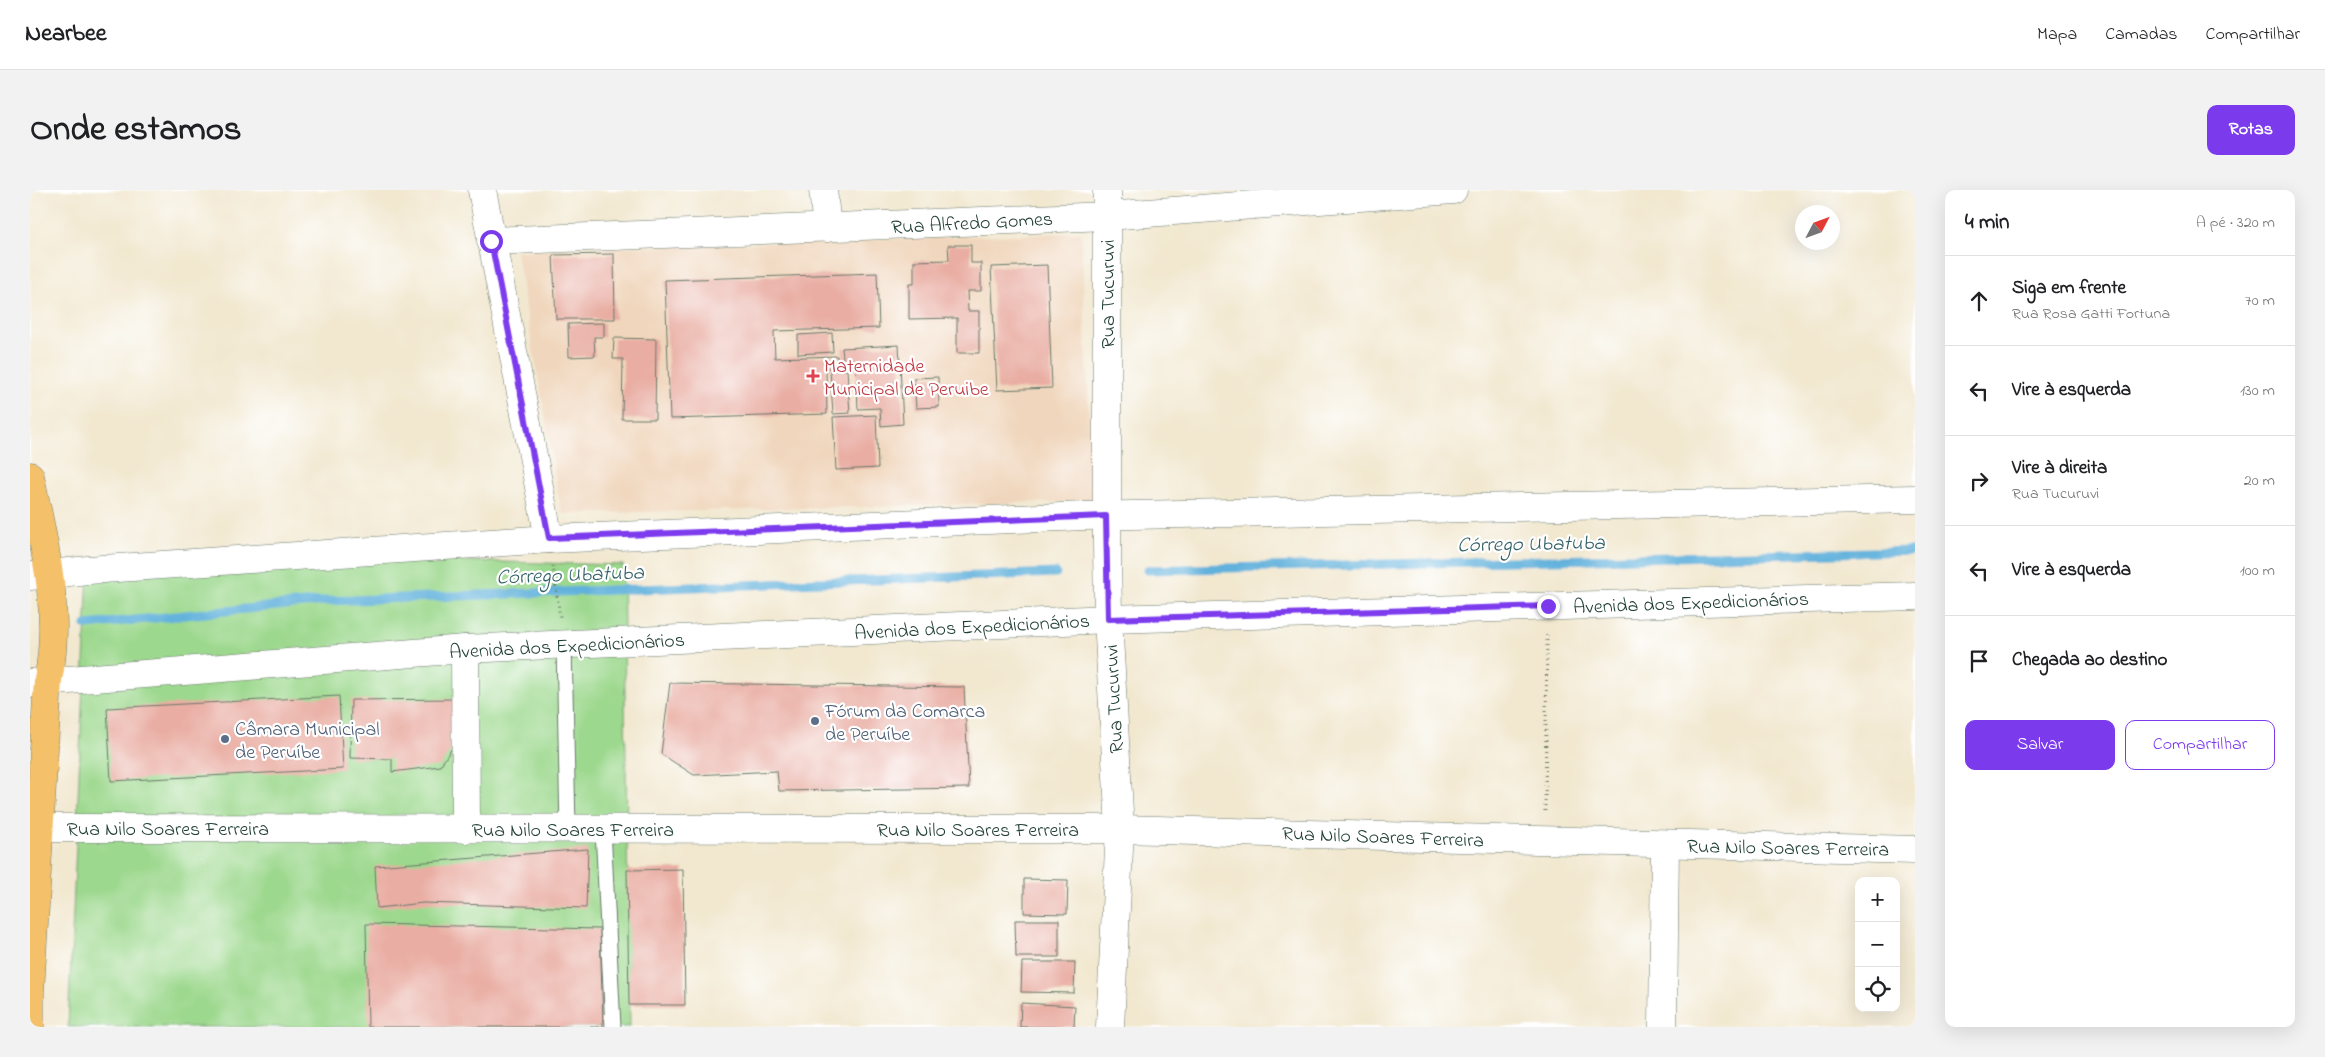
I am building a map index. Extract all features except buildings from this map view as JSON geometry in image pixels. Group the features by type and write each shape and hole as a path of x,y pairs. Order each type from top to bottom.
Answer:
{"main road":[{"path":"30,476 40,574 53,598 54,654 39,682 40,828 30,992 30,1027"}],"street":[{"path":"482,190 551,547"},
{"path":"823,190 827,228"},
{"name":"Rua Alfredo Gomes","path":"491,241 827,228 1107,203 1453,190"},
{"name":"Rua Tucuruvi","path":"1107,203 1106,516 1108,619 1120,829 1110,1027"},
{"path":"40,574 1106,516 1915,499"},
{"name":"Avenida dos Expedicionários","path":"39,682 465,649 1108,619 1915,596"},
{"path":"465,649 466,829"},
{"name":"Rua Nilo Soares Ferreira","path":"40,828 1120,829 1915,850"},
{"path":"1663,1027 1664,844"}],"lane":[{"path":"564,645 568,828"},
{"path":"603,829 613,1027"}],"path":[{"path":"551,547 560,618"},
{"path":"1545,841 1548,606"}],"shaded area":[{"name":"Maternidade Municipal de Peruibe","path":"1081,233 1093,501 562,514 516,251"}],"green space":[{"path":"380,559 623,565 630,1027 68,1027 88,570"}],"waterway":[{"name":"Córrego Ubatuba","path":"1148,570 1915,551"},
{"name":"Córrego Ubatuba","path":"86,625 325,601 1056,573"}],"place":[{"name":"Maternidade Municipal de Peruibe","path":"813,376"},
{"name":"Fórum da Comarca de Peruíbe","path":"815,721"},
{"name":"Câmara Municipal de Peruíbe","path":"225,739"}],"route":[{"path":"491,241 549,538 1106,516 1108,619 1548,606"}]}
